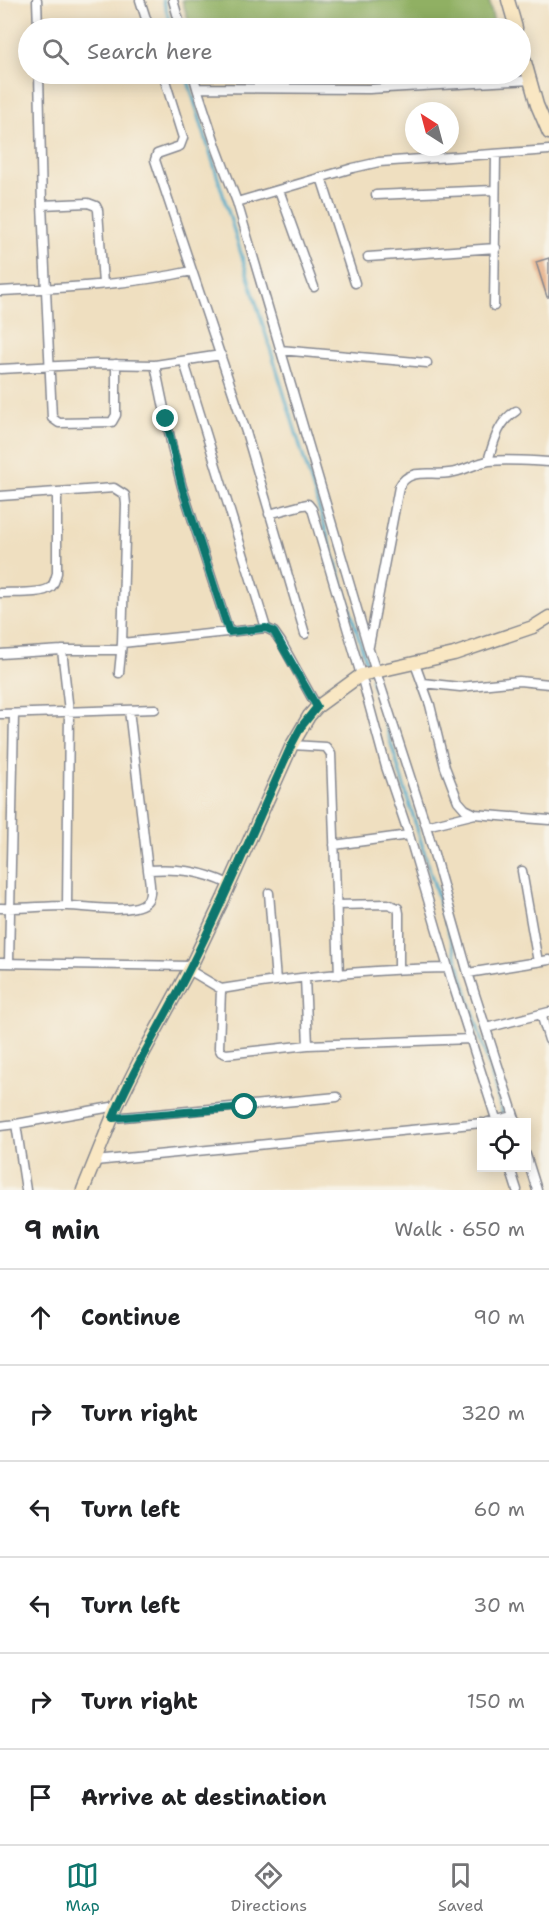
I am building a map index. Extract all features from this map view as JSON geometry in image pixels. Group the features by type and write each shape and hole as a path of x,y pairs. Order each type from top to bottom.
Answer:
{"street":[{"path":"37,0 38,18"},
{"path":"140,0 146,18"},
{"path":"173,0 178,18"},
{"path":"508,0 513,18"},
{"path":"531,80 537,105 549,133"},
{"path":"39,84 51,413 55,422 111,422 116,415 116,364"},
{"path":"166,84 183,138 180,146 157,154 155,160 221,356 305,633"},
{"path":"196,84 237,202 369,650"},
{"path":"197,88 369,89 459,84"},
{"path":"237,202 379,162 549,150"},
{"path":"494,306 495,154"},
{"path":"321,177 355,283"},
{"path":"279,190 314,288"},
{"path":"376,195 494,190"},
{"path":"42,205 88,203 96,206 104,284"},
{"path":"368,257 496,248"},
{"path":"0,291 156,279 192,271"},
{"path":"280,350 427,363"},
{"path":"0,369 50,365 154,365 221,356"},
{"path":"184,362 266,628"},
{"path":"154,365 175,460 229,632"},
{"path":"488,461 498,430 507,416 516,411"},
{"path":"502,1118 471,1039 386,767 369,673 369,650 399,487 403,479 415,474 452,473 488,461 549,462"},
{"path":"0,496 114,488 125,495 119,673"},
{"path":"0,592 40,591 47,590 53,585 57,573 57,492"},
{"path":"269,514 303,504 308,504 312,509 369,673 426,826 486,1028 503,1118"},
{"path":"83,1190 115,1112 142,1056 190,968 292,744 305,721 317,707 369,673 415,664 500,639 533,627 549,617"},
{"path":"0,654 121,646 266,628 274,632 281,642 317,707"},
{"path":"62,650 69,711 68,906"},
{"path":"415,664 423,683 445,767 458,801 465,809 475,814"},
{"path":"423,683 460,687 519,681 549,684"},
{"path":"0,714 155,709"},
{"path":"0,909 68,906 115,909 141,906 148,901 150,895 148,870 129,710"},
{"path":"14,714 11,909 5,963 190,968 220,989 399,969 448,968"},
{"path":"292,744 326,747 332,754 339,975"},
{"path":"426,826 475,814 549,820"},
{"path":"334,845 409,835"},
{"path":"148,870 195,870 230,884"},
{"path":"522,872 538,962"},
{"path":"269,893 276,981"},
{"path":"336,905 388,904 398,908 399,969"},
{"path":"468,973 549,960"},
{"path":"305,978 308,1045"},
{"path":"220,989 219,1045 221,1052 226,1054 308,1045 471,1039"},
{"path":"486,1028 545,1013 549,1040"},
{"path":"0,1126 115,1112 337,1097"},
{"path":"95,1161 477,1123"},
{"path":"16,1124 26,1190"},
{"path":"531,1171 537,1190"},
{"path":"512,1172 517,1190"}],"green space":[{"path":"182,0 489,0 493,18 188,18"}],"building":[{"path":"549,258 549,297 547,297 536,262"}],"waterway":[{"path":"163,0 169,18"},
{"path":"189,84 369,671"},
{"path":"371,678 504,1118"},
{"path":"518,1172 523,1190"}],"route":[{"path":"166,419 182,487 229,632 266,628 274,632 317,707 301,727 292,744 223,899 189,970 142,1056 113,1118 245,1107"}]}
